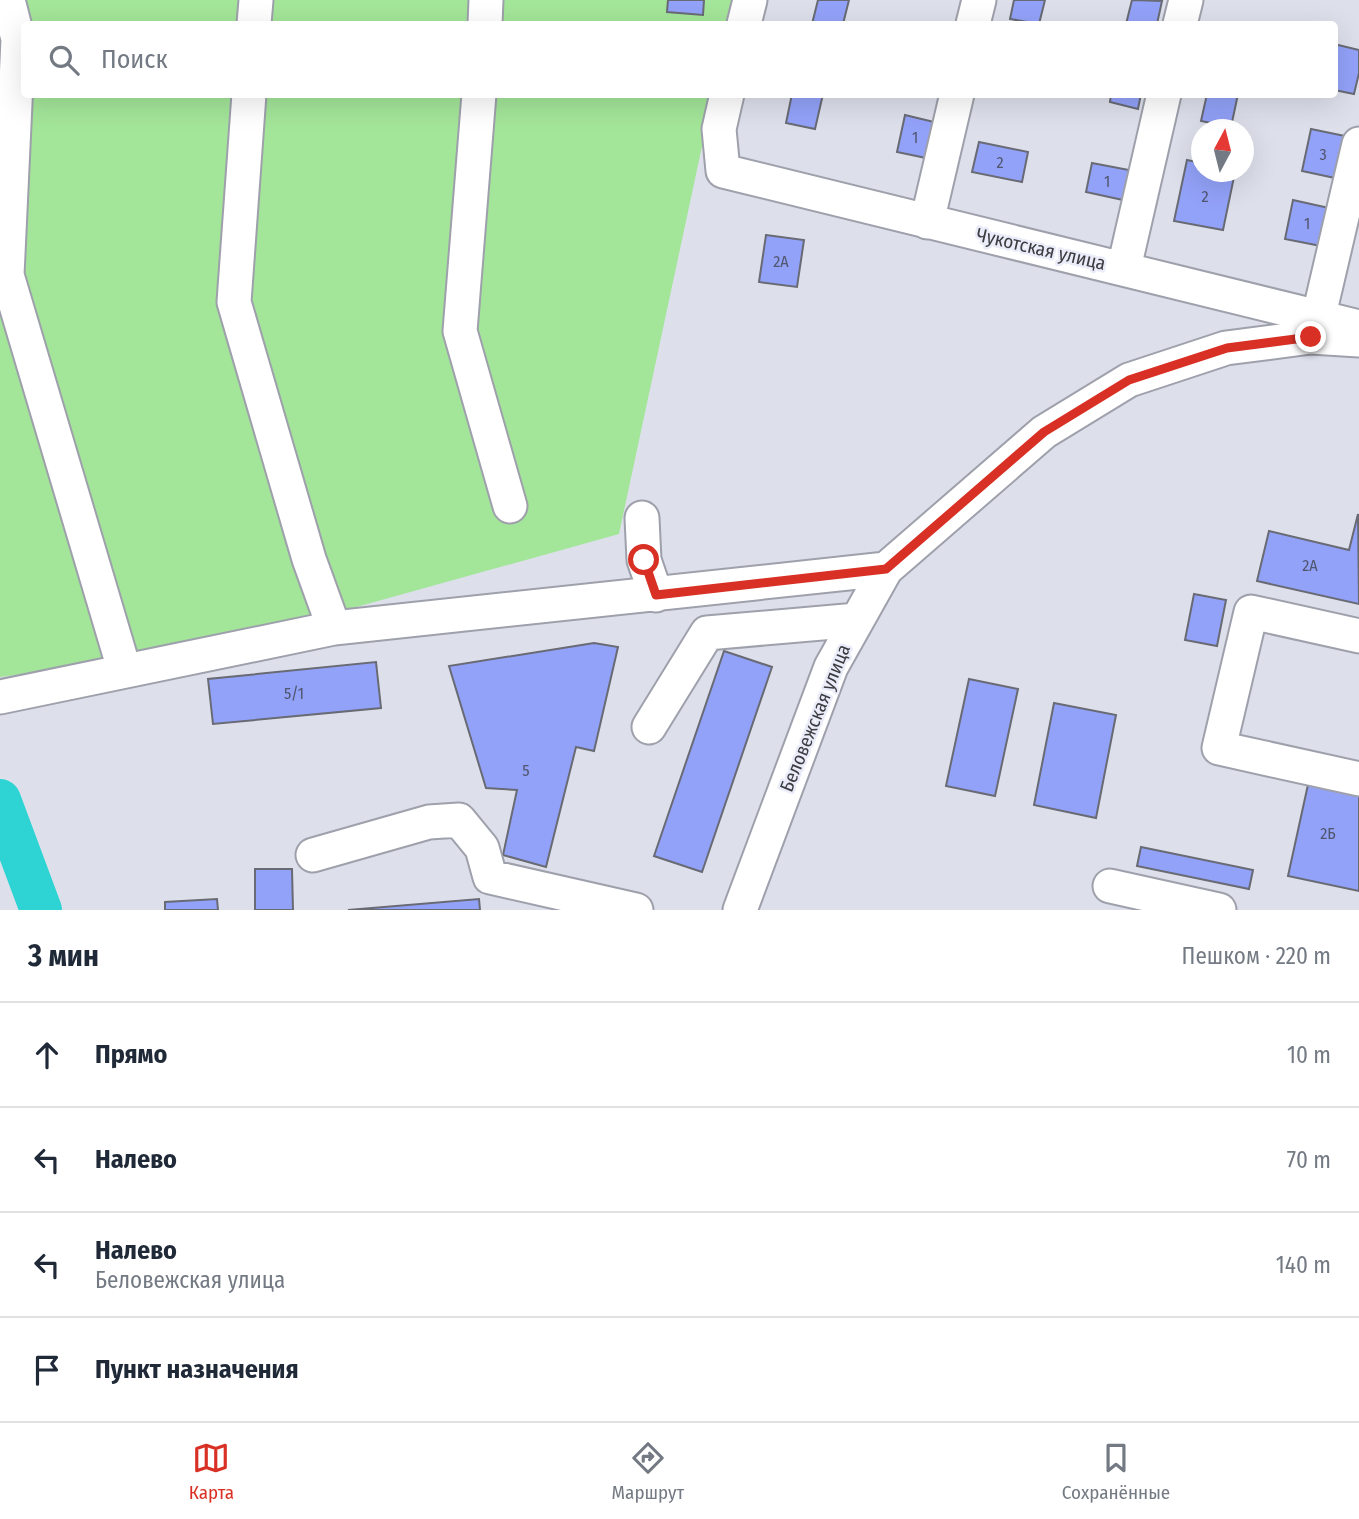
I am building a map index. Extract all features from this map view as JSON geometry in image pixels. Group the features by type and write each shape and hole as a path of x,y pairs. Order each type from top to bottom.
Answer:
{"street":[{"path":"8,0 18,38 7,275 124,669"},
{"path":"254,21 256,0"},
{"path":"485,21 486,0"},
{"path":"745,21 750,0"},
{"path":"974,21 979,0"},
{"path":"1181,21 1185,0"},
{"path":"249,98 234,302 309,559 334,628"},
{"path":"479,98 460,331 510,506"},
{"name":"Чукотская улица","path":"726,98 719,129 723,171 1319,315 1359,327"},
{"path":"927,222 956,98"},
{"path":"1124,268 1163,98"},
{"path":"1319,315 1359,144"},
{"name":"Беловежская улица","path":"740,910 831,667 886,569 1044,432 1129,380 1227,348 1311,337 1359,340"},
{"path":"642,518 644,560 656,595"},
{"path":"0,696 334,628 886,569"},
{"path":"1359,636 1251,612 1219,748 1359,779"},
{"path":"649,727 706,633 857,620"},
{"path":"313,855 429,822 459,820 482,848 490,877 636,910"},
{"path":"1110,886 1219,910"}],"green space":[{"path":"0,0 733,0 728,21 21,21 21,98 712,98 619,534 195,652 0,677"}],"building":[{"path":"668,0 704,0 703,15 667,12"},
{"path":"818,0 849,0 844,21 813,21"},
{"path":"1014,0 1045,0 1040,21 1010,19"},
{"path":"1132,0 1162,1 1158,21 1127,21"},
{"path":"1338,45 1359,50 1359,73 1354,94 1338,91"},
{"path":"791,98 822,98 815,129 786,123"},
{"path":"1110,98 1140,98 1138,109 1110,102"},
{"path":"1206,98 1237,98 1233,119 1201,119"},
{"path":"905,115 934,122 926,158 897,152"},
{"path":"1311,129 1345,136 1335,178 1302,171"},
{"path":"979,142 1028,152 1022,182 972,172"},
{"path":"1187,160 1191,161 1191,182 1233,182 1223,230 1174,221"},
{"path":"1092,163 1129,170 1123,200 1086,192"},
{"path":"1293,200 1329,208 1321,246 1285,239"},
{"path":"766,235 804,240 797,287 759,282"},
{"path":"1358,514 1359,604 1257,581 1269,531 1349,550"},
{"path":"1194,594 1226,600 1217,646 1185,640"},
{"path":"594,643 618,647 594,751 576,747 546,867 503,855 517,790 486,788 449,666"},
{"path":"724,651 772,667 702,872 654,856"},
{"path":"376,662 381,708 213,724 208,679"},
{"path":"969,679 1018,689 995,796 946,786"},
{"path":"1054,703 1116,715 1096,818 1034,805"},
{"path":"1309,780 1359,791 1359,891 1288,876"},
{"path":"1141,847 1253,870 1249,889 1137,866"},
{"path":"255,869 292,869 293,910 255,910"},
{"path":"217,899 218,910 165,910 165,902"},
{"path":"479,899 480,910 348,910"}],"waterway":[{"path":"0,800 41,910"}],"route":[{"path":"644,560 656,595 886,569 1044,432 1129,380 1227,348 1311,337"}]}
